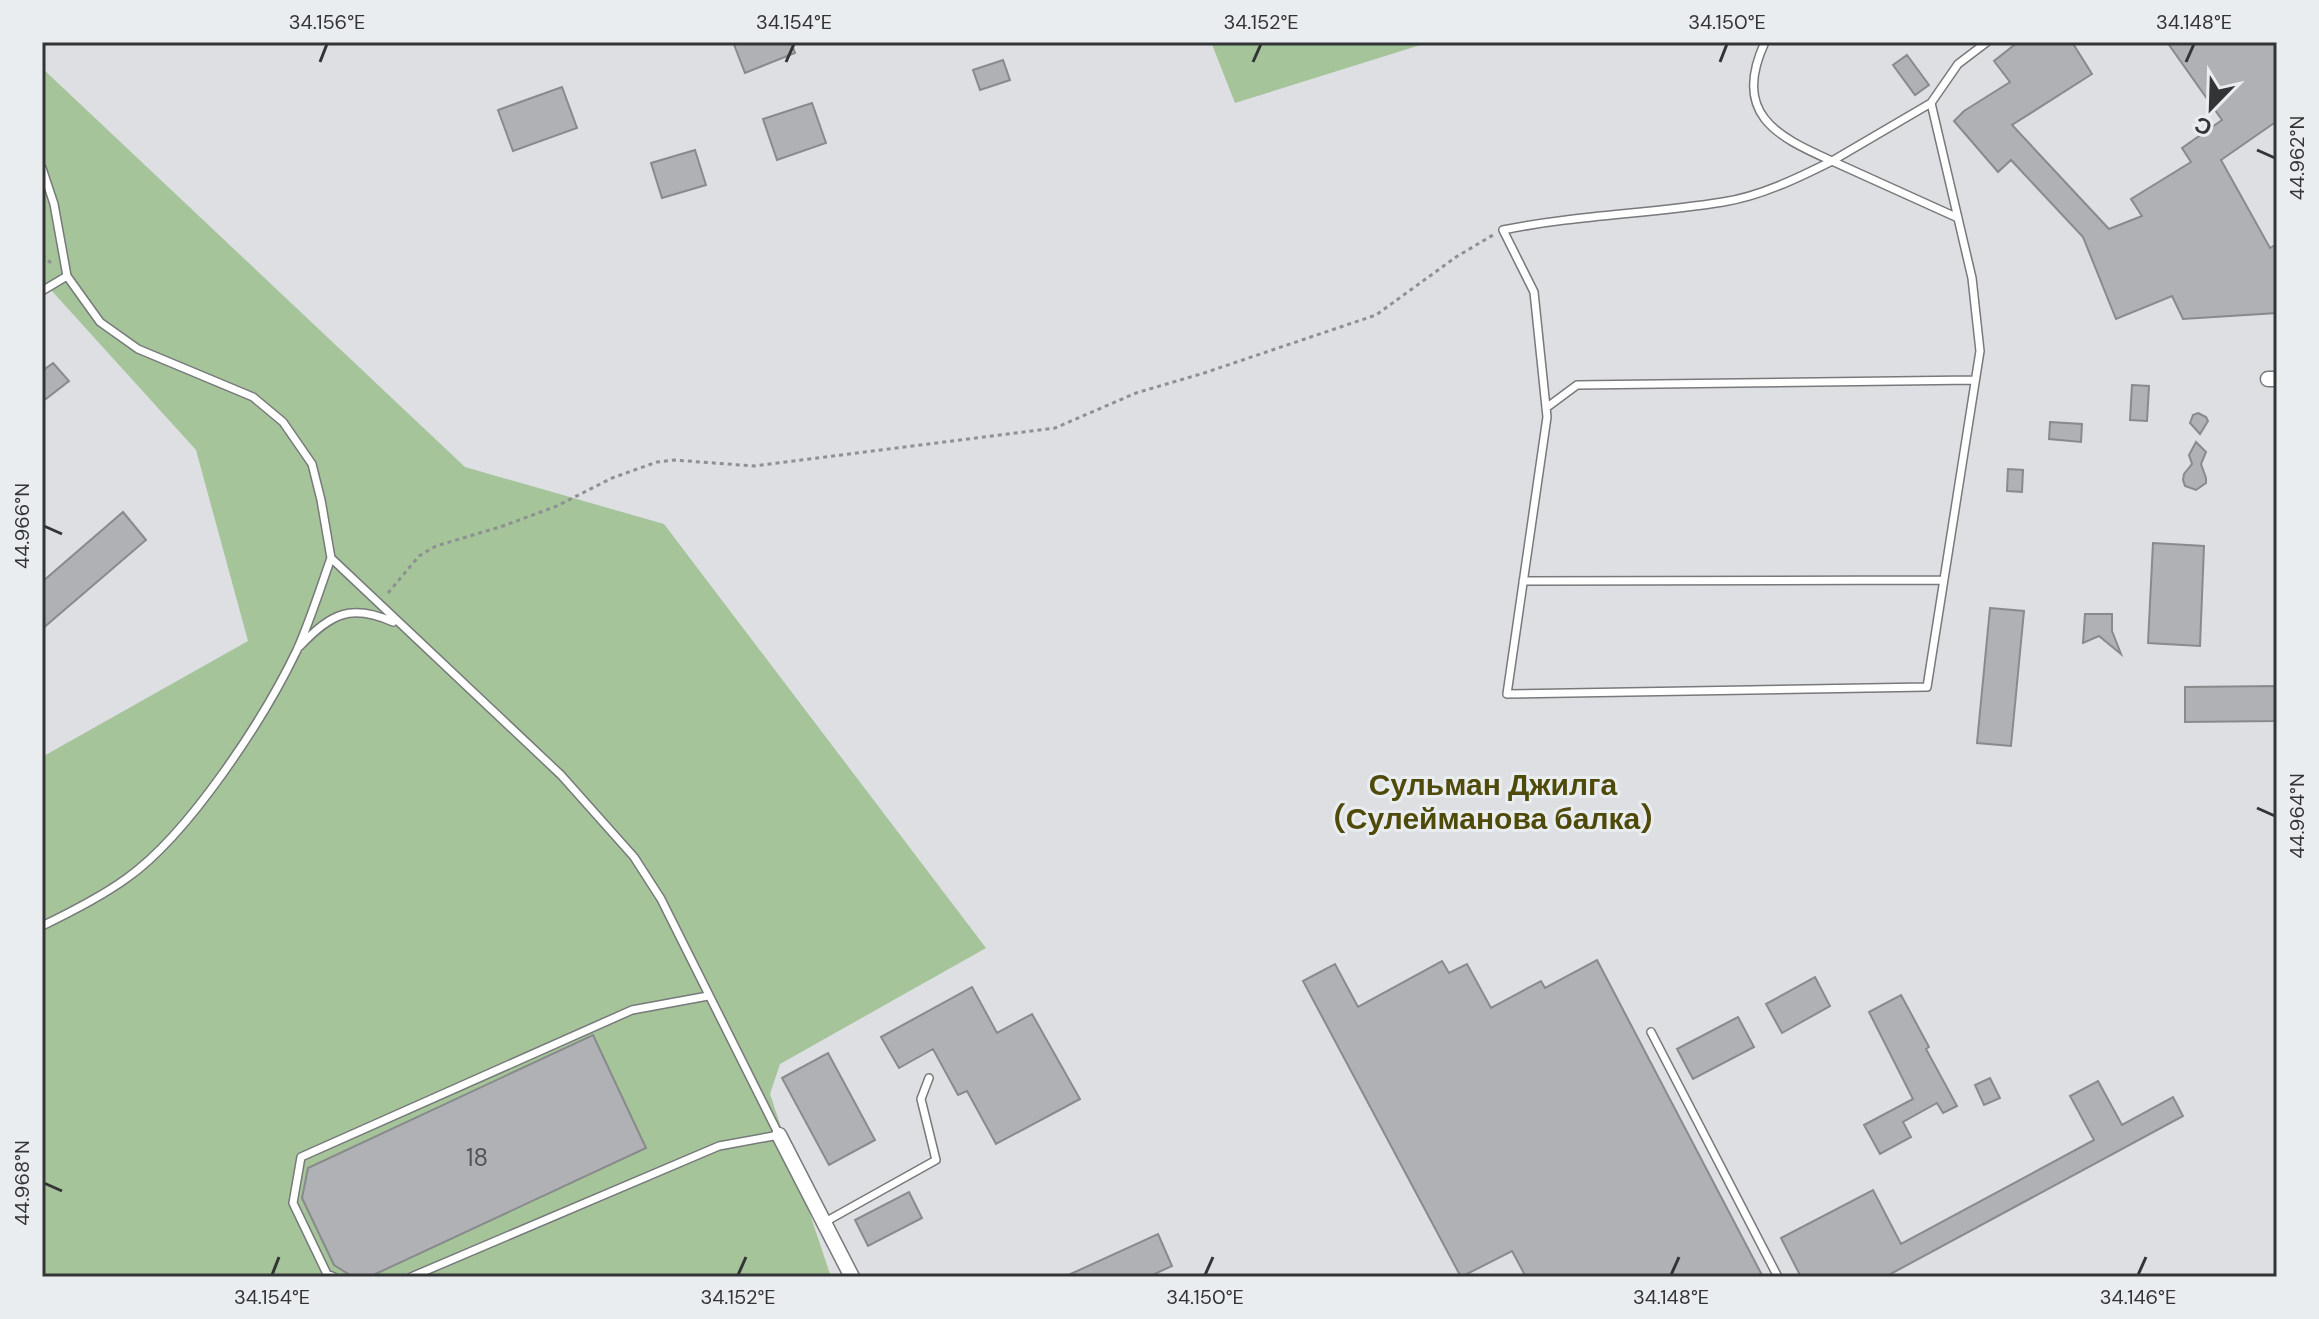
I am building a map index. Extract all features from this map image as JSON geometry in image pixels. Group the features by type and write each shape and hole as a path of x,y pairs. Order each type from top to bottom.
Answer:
{"street":[{"path":"779,1135 852,1277"}],"lane":[{"path":"1765,42 1754,76 1756,99 1762,116 1788,141 1958,218"},
{"path":"1931,103 1972,278 1980,351 1927,687 1507,694 1547,417 1534,292 1503,230 1540,222 1725,202 1770,189 1832,161 1931,103 1958,64 1987,42"},
{"path":"42,168 54,204 67,276 100,322 138,349 253,397 283,422 312,464 331,558 298,648 275,692 234,756 169,839 128,877 42,926"},
{"path":"42,291 67,276"},
{"path":"1546,408 1577,385 1975,380"},
{"path":"331,558 561,775 634,857 661,899 779,1135 719,1146 411,1277"},
{"path":"1523,581 1943,580"},
{"path":"298,648 322,623 347,612 373,613 399,625"},
{"path":"334,1277 327,1274 293,1203 301,1157 632,1010 708,996"},
{"path":"1651,1032 1778,1277"},
{"path":"823,1223 936,1160 921,1099 929,1078"}],"path":[{"path":"378,605 419,556 436,546 543,511 612,478 657,462 674,460 754,466 1055,428 1136,393 1376,315 1465,251 1503,230"}],"green space":[{"path":"1211,42 1430,42 1235,103"},
{"path":"42,68 465,467 664,524 986,948 780,1064 770,1094 831,1277 42,1277 42,757 248,641 196,450 42,280"}],"building":[{"path":"733,42 791,42 795,53 745,73"},
{"path":"2018,42 2072,42 2092,74 2012,125 2109,229 2142,216 2131,199 2191,162 2182,148 2222,120 2167,42 2277,42 2277,121 2221,160 2270,248 2277,244 2277,313 2183,319 2172,296 2116,319 2083,237 2011,160 1998,172 1954,121 1964,111 2010,82 1994,61"},
{"path":"1907,55 1929,85 1915,95 1893,65"},
{"path":"1003,60 1010,80 980,90 973,70"},
{"path":"562,87 577,128 513,151 498,110"},
{"path":"812,103 826,143 777,160 763,119"},
{"path":"695,150 706,185 662,198 651,163"},
{"path":"53,363 69,381 42,402 42,371"},
{"path":"2132,385 2149,386 2147,421 2130,420"},
{"path":"2198,413 2208,421 2200,434 2190,423 2193,415"},
{"path":"2050,422 2082,424 2081,442 2049,439"},
{"path":"2196,442 2206,452 2201,464 2206,483 2196,490 2185,486 2183,480 2192,464 2189,455"},
{"path":"2008,469 2023,470 2022,492 2007,491"},
{"path":"123,512 146,540 42,629 42,582"},
{"path":"2153,543 2204,546 2200,646 2148,643"},
{"path":"1990,608 2024,611 2011,746 1977,743"},
{"path":"2085,614 2112,614 2112,631 2121,654 2099,636 2083,643"},
{"path":"2277,686 2277,721 2185,722 2185,687"},
{"path":"1597,960 1763,1277 1526,1277 1512,1251 1461,1277 1303,981 1335,964 1358,1007 1442,961 1449,973 1467,964 1491,1008 1541,981 1545,988"},
{"path":"1815,977 1830,1006 1782,1033 1766,1004"},
{"path":"972,987 997,1033 1032,1014 1080,1099 996,1144 967,1091 958,1095 933,1049 899,1068 881,1037"},
{"path":"1901,995 1957,1106 1943,1113 1937,1103 1903,1122 1911,1137 1880,1154 1864,1125 1913,1099 1869,1012"},
{"path":"1738,1017 1754,1047 1693,1079 1677,1049"},
{"path":"593,1035 646,1148 369,1277 353,1277 334,1265 302,1198 308,1168"},
{"path":"828,1053 875,1140 829,1165 782,1078"},
{"path":"1990,1078 2000,1098 1984,1105 1975,1085"},
{"path":"2098,1081 2122,1125 2173,1097 2183,1116 1885,1277 1801,1277 1781,1238 1873,1190 1901,1244 2094,1140 2070,1096"},
{"path":"909,1192 922,1218 868,1246 855,1220"},
{"path":"1158,1234 1172,1266 1148,1277 1064,1277"}],"district":[{"name":"Сульман Джилга (Сулейманова балка)","path":"1493,802"}]}
